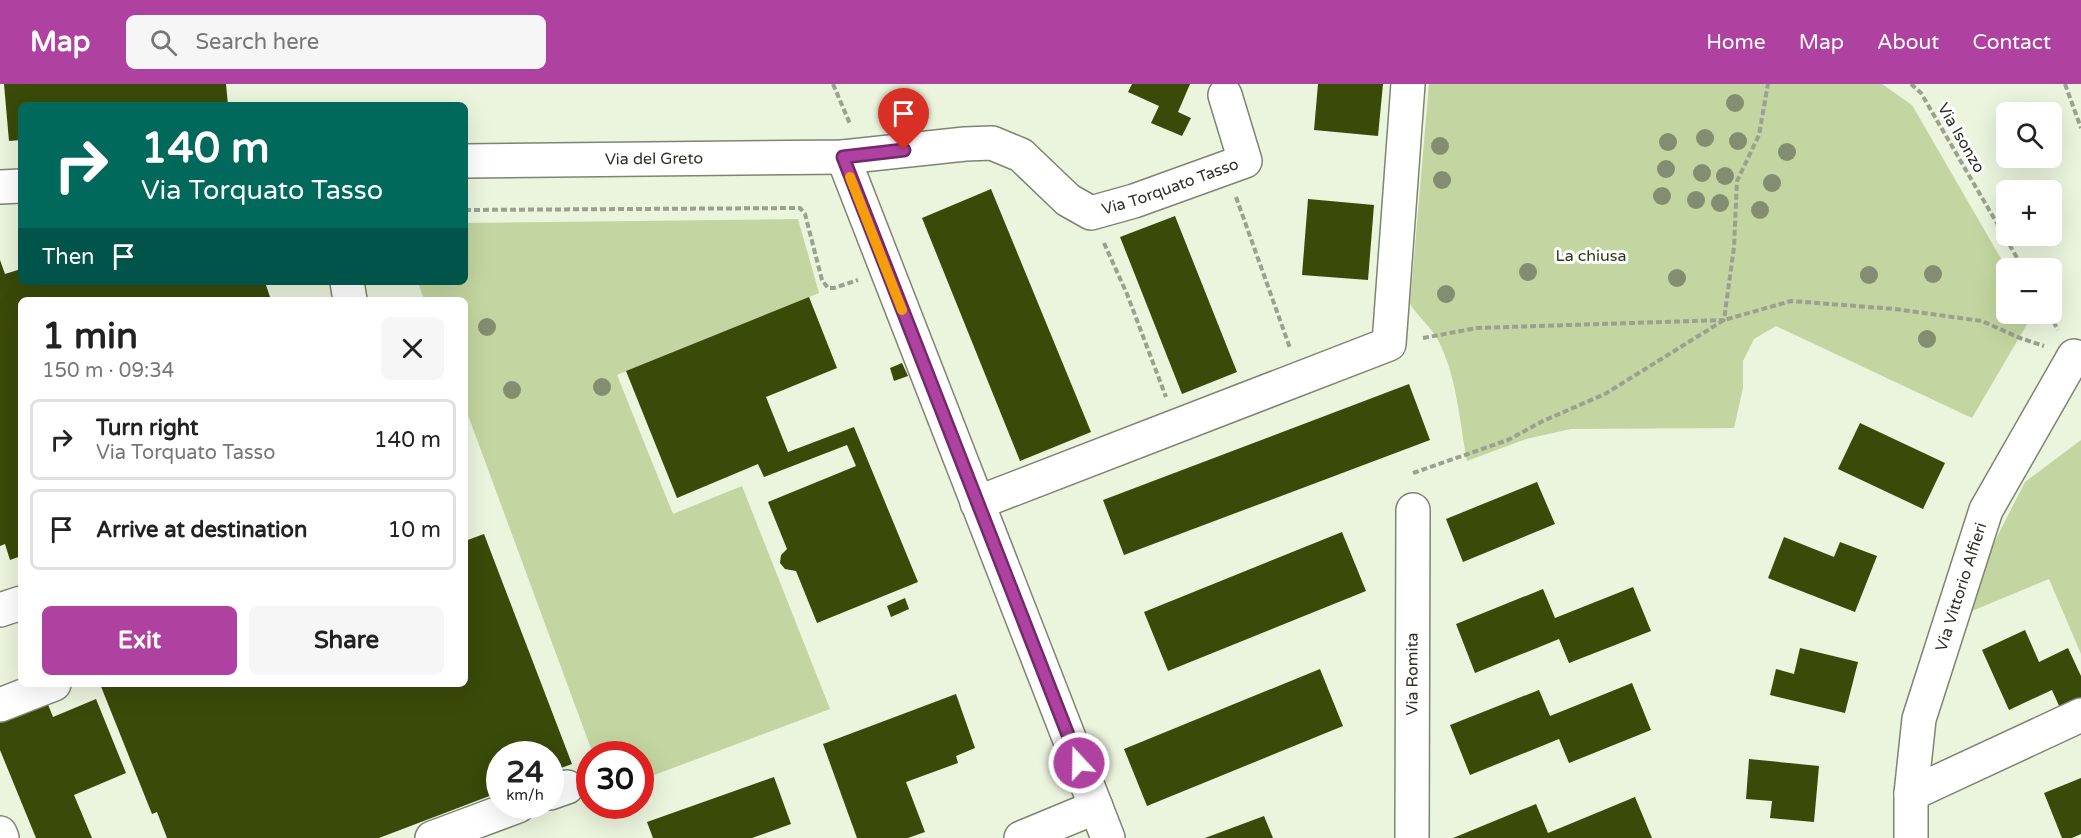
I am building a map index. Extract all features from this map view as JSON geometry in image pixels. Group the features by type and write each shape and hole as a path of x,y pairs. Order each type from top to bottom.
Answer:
{"street":[{"path":"977,503 1389,344 1408,84"},
{"name":"Via Torquato Tasso","path":"854,156 992,143 1021,155 1068,200 1090,213 1134,201 1245,161 1225,95"},
{"name":"Via del Greto","path":"468,161 854,156"},
{"path":"854,156 977,503 1108,838"},
{"path":"0,188 18,186"},
{"name":"Via Vittorio Alfieri","path":"1911,838 1911,794 1919,719 1986,510 2074,356"},
{"name":"Via Romita","path":"1412,838 1413,510"},
{"path":"0,610 18,604"},
{"path":"0,705 46,687"},
{"path":"1911,794 2081,715"},
{"path":"1021,838 1096,807"},
{"path":"432,838 486,818"},
{"path":"0,833 2,838"}],"path":[{"path":"832,84 854,156"},
{"path":"1724,320 1734,247 1737,181 1759,135 1768,84"},
{"name":"Via Isonzo","path":"1911,84 1921,93 2017,258"},
{"path":"2065,84 2081,128"},
{"path":"1225,168 1301,378"},
{"path":"468,210 800,208 805,214 822,280 828,288 861,279"},
{"path":"1102,239 1127,294 1177,426"},
{"path":"1389,344 1477,328 1724,320 1791,301 1895,309 1982,321 2020,338"},
{"path":"1413,473 1508,440 1543,421 1605,394 1724,320"}],"green space":[{"name":"La chiusa","path":"1429,84 1882,84 1912,105 2001,258 1996,258 1996,324 2027,324 1972,418 1776,326 1754,339 1743,361 1743,388 1734,428 1571,429 1526,439 1467,461 1454,388 1446,359 1435,334 1410,304"},
{"path":"798,219 819,293 617,375 673,514 742,486 830,709 654,775 654,741 588,741 468,415 468,297 423,297 419,285 468,285 468,223"},
{"path":"2081,440 2081,654 2049,579 1967,613 1980,570 2025,482"}],"building":[{"path":"4,84 226,84 228,102 18,102 18,140 9,141"},
{"path":"1132,84 1190,84 1178,112 1191,118 1182,136 1151,123 1159,106 1128,92"},
{"path":"1318,84 1383,84 1378,136 1314,130"},
{"path":"991,189 1091,432 1020,461 922,218"},
{"path":"1308,199 1374,205 1368,280 1302,275"},
{"path":"1175,216 1237,372 1182,394 1120,237"},
{"path":"0,260 5,274 18,270 18,285 266,285 270,297 18,297 18,557 10,560 5,544 0,546"},
{"path":"809,297 837,368 766,397 788,452 854,427 918,582 817,623 796,571 785,569 780,563 781,555 787,549 768,502 856,466 847,445 764,477 758,464 677,498 626,371"},
{"path":"902,363 908,376 894,381 890,368"},
{"path":"1409,384 1430,440 1124,555 1103,500"},
{"path":"1860,423 1945,463 1923,509 1838,469"},
{"path":"1537,482 1555,524 1463,562 1446,519"},
{"path":"1342,532 1366,591 1168,671 1144,612"},
{"path":"484,534 563,741 486,741 486,797 379,838 167,838 157,812 152,814 101,687 468,687 468,540"},
{"path":"1784,537 1834,557 1840,542 1877,556 1855,612 1768,578"},
{"path":"1633,587 1651,631 1569,663 1559,639 1475,673 1456,624 1543,589 1555,618"},
{"path":"905,598 909,609 891,617 887,606"},
{"path":"2025,630 2039,662 2068,648 2081,676 2081,698 2060,708 2052,690 2009,710 1982,650"},
{"path":"1800,648 1858,662 1845,713 1770,695 1776,669 1794,674"},
{"path":"1320,669 1343,726 1147,806 1124,749"},
{"path":"1632,683 1651,730 1569,763 1559,739 1470,775 1450,725 1539,690 1550,716"},
{"path":"43,692 53,717 96,699 126,773 74,795 92,838 36,838 0,750 0,709"},
{"path":"956,694 975,748 956,756 958,763 906,782 925,832 908,838 857,838 823,744"},
{"path":"564,743 572,764 564,767"},
{"path":"1749,759 1819,766 1814,822 1770,818 1772,801 1746,799"},
{"path":"774,777 791,824 752,838 653,838 647,822"},
{"path":"2081,778 2081,834 2072,838 2062,838 2044,793"},
{"path":"1635,797 1652,838 1453,838 1536,804 1548,833"},
{"path":"1264,816 1273,838 1205,838"}],"slow traffic":[{"path":"850,177 902,310"}],"route":[{"path":"904,150 843,157 1079,763"}]}
